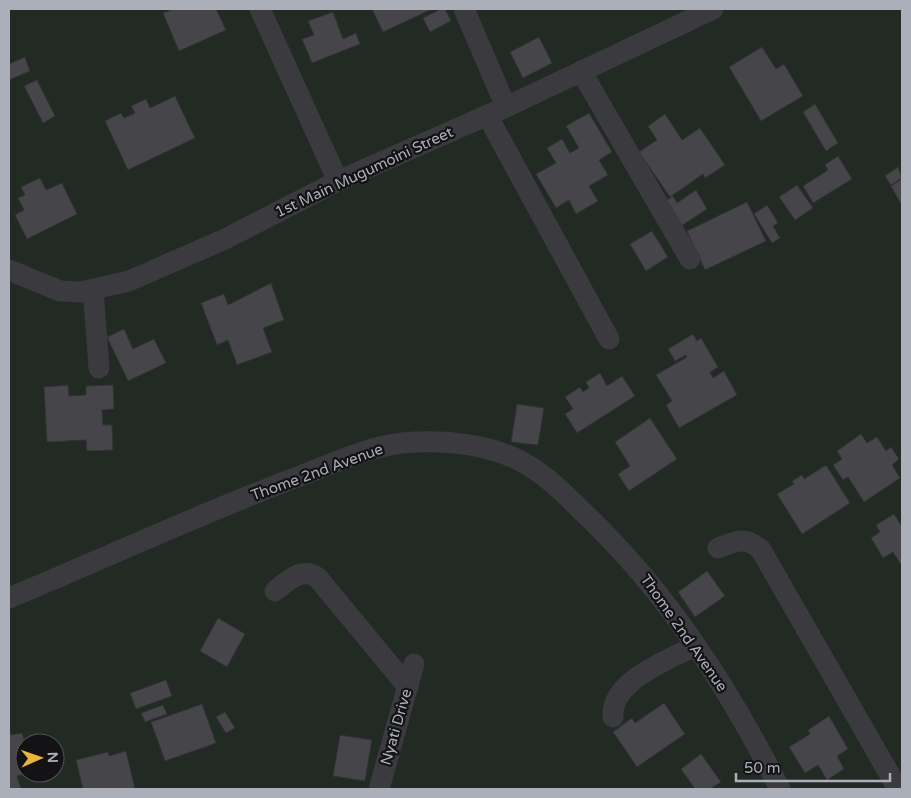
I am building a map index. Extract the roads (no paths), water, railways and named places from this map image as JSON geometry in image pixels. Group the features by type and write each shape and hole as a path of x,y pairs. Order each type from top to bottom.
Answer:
{"street":[{"path":"260,9 338,181"},
{"path":"464,9 497,111 609,339"},
{"name":"1st Main Mugumoini Street","path":"9,270 60,291 81,292 129,281 338,181 497,111 709,10"},
{"path":"581,71 690,259"},
{"path":"93,290 99,368"},
{"name":"Thome 2nd Avenue","path":"9,598 278,484 379,448 401,443 454,443 486,448 514,458 556,487 594,522 652,584 696,646 750,730 780,789"},
{"path":"718,548 735,541 746,540 752,542 761,550 898,789"},
{"path":"274,591 298,574 311,573 317,577 408,687"},
{"path":"613,716 612,709 625,686 642,674 696,646"},
{"name":"Nyati Drive","path":"379,789 414,664"}]}
